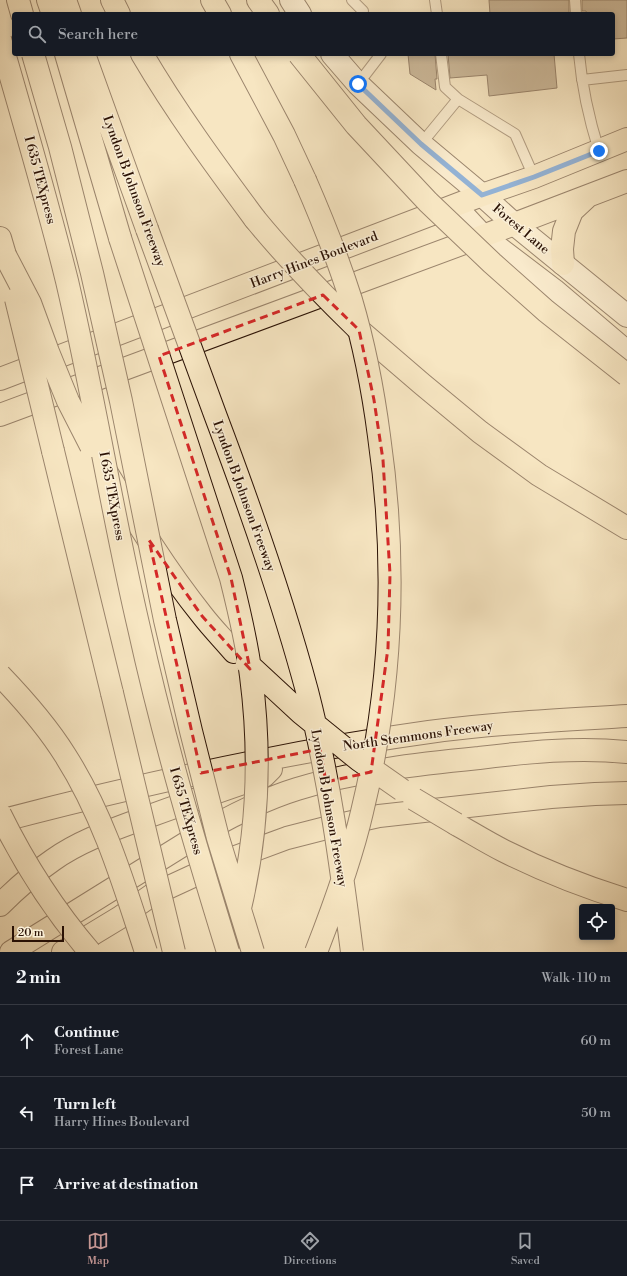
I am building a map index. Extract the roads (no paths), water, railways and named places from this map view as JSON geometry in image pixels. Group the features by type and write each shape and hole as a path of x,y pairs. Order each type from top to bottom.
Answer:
{"main road":[{"path":"18,0 21,12"},
{"path":"48,0 52,12"},
{"path":"65,0 69,12"},
{"path":"112,0 118,12"},
{"path":"212,0 219,12"},
{"path":"258,0 267,12"},
{"path":"291,0 299,12"},
{"name":"I 635 TEXpress","path":"0,39 33,154 66,281 96,419 138,627 165,736 228,952"},
{"name":"I 635 TEXpress","path":"34,56 60,147 92,273 122,401 165,620 191,731 218,838 253,952"},
{"path":"67,56 120,238 231,578 244,634 255,711 257,752 256,800 252,847 245,886 228,952"},
{"name":"Lyndon B Johnson Freeway","path":"85,56 243,489 293,640 307,692 330,798 346,900 352,952"},
{"path":"143,56 158,82 196,139 255,219 281,250 328,300 358,329 422,384 539,476 627,528"},
{"path":"242,56 284,135 305,180 323,223 351,300 364,348 374,400 383,460 388,517 390,574 388,648 382,707 362,812 349,862 316,952"},
{"path":"301,56 356,125 428,202 492,263 546,311 627,376"},
{"name":"Forest Lane","path":"334,56 358,84 421,144 514,224 627,316"},
{"name":"Harry Hines Boulevard","path":"0,379 482,195 534,177 627,139"},
{"path":"0,415 627,181"},
{"path":"563,264 562,249 564,231 572,211 588,196"},
{"name":"Forest Lane","path":"455,206 483,236 554,290 627,352"},
{"path":"2,246 30,303 68,401 91,446 129,510 175,579 202,616 234,652 300,714 359,760 408,795 504,851 550,872 601,892 627,900"},
{"path":"2,246 174,952"},
{"path":"0,675 57,742 84,788 97,814 115,860 146,952"},
{"name":"North Stemmons Freeway","path":"0,822 147,785 286,755 430,732 502,724 627,716"},
{"path":"11,952 212,827 263,802 297,789 348,776 390,768 437,762 550,751 594,750 627,752"},
{"path":"0,906 37,872 53,860 72,849 121,826 264,776 286,755"},
{"path":"63,952 119,918 152,895 230,859 287,838 379,816 551,797 595,794 627,794"},
{"path":"0,814 14,842 39,883 90,952"}],"lane":[{"path":"352,0 362,12"},
{"path":"361,0 363,12"},
{"path":"435,0 437,12"},
{"path":"575,0 576,12"},
{"path":"358,84 379,56"},
{"path":"441,56 444,87 458,100 515,134 534,177"},
{"path":"579,56 582,80 592,127 599,151"},
{"path":"582,80 627,75"},
{"path":"421,144 458,100"}]}
